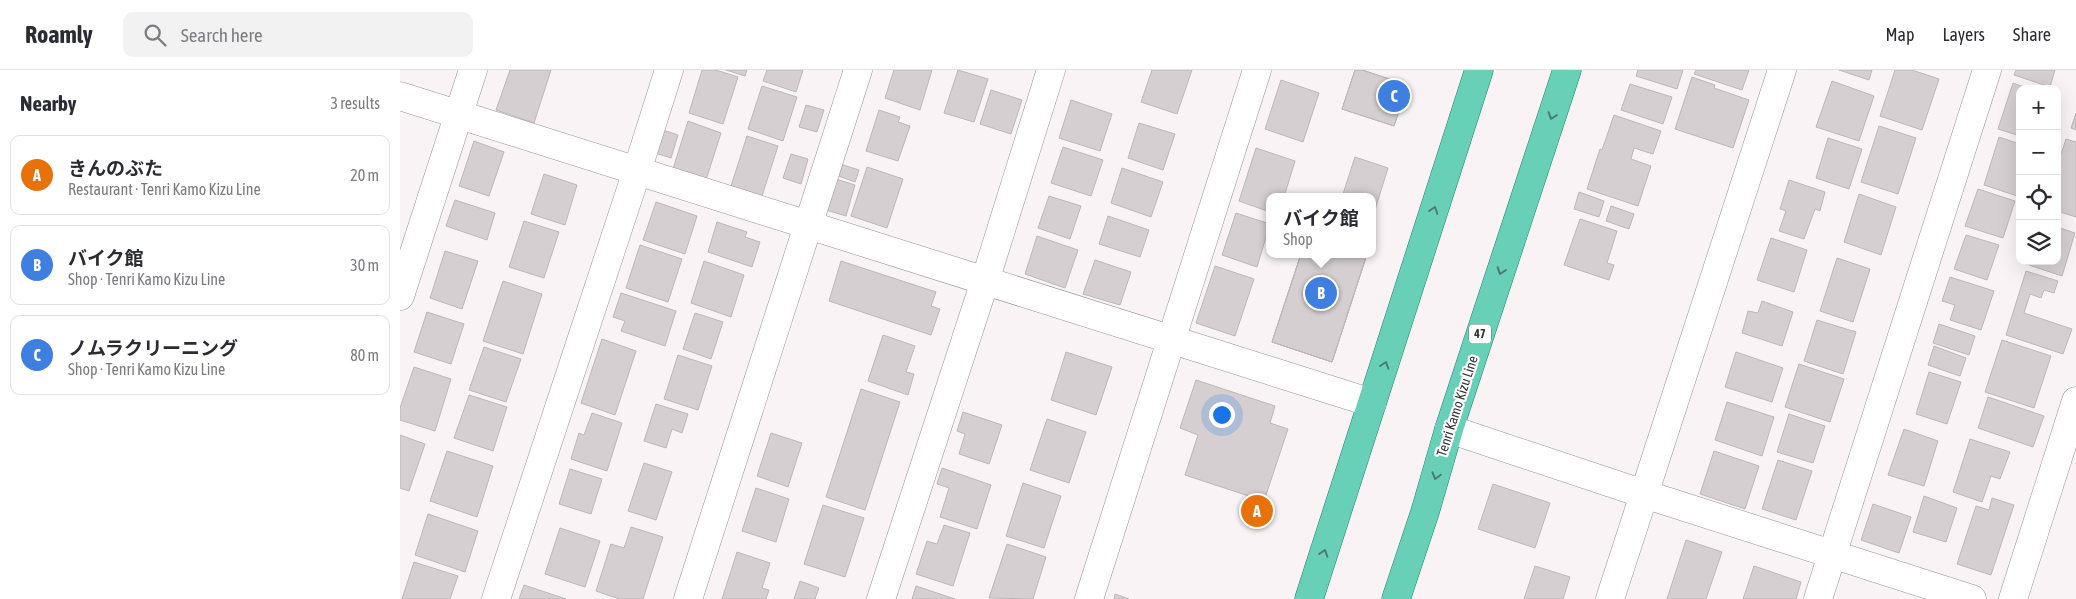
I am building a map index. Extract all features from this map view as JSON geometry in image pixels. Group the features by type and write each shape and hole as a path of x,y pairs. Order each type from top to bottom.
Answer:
{"main road":[{"path":"1309,599 1479,70"},
{"name":"Tenri Kamo Kizu Line","path":"1396,599 1425,512 1449,429 1567,70"}],"street":[{"path":"400,296 473,70"},
{"path":"496,599 669,70"},
{"path":"688,599 858,70"},
{"path":"881,599 985,281 1051,70"},
{"path":"1088,599 1257,70"},
{"path":"1610,599 1782,70"},
{"path":"1818,599 1987,70"},
{"path":"400,96 1372,403"},
{"path":"2013,599 2076,400"},
{"path":"1449,429 1644,494 1972,599"}],"building":[{"path":"510,70 551,70 534,123 496,110"},
{"path":"702,70 716,70 738,77 723,124 689,113"},
{"path":"726,70 747,70 745,76"},
{"path":"767,70 803,70 796,92 763,81"},
{"path":"894,70 932,70 920,110 885,98"},
{"path":"958,70 988,79 974,122 944,113"},
{"path":"1152,70 1192,70 1177,114 1141,102"},
{"path":"1355,70 1362,70 1408,85 1394,126 1342,109"},
{"path":"1355,70 1362,70 1408,85 1394,126 1342,109"},
{"path":"1638,70 1683,70 1677,89 1636,76"},
{"path":"1696,70 1749,70 1742,90 1694,74"},
{"path":"1839,70 1872,70 1869,80"},
{"path":"1895,70 1912,70 1939,79 1922,130 1880,116"},
{"path":"2016,70 2055,70 2051,85 2044,85 2014,75"},
{"path":"1692,77 1715,85 1714,88 1749,100 1733,148 1675,129"},
{"path":"1281,80 1319,93 1303,142 1265,129"},
{"path":"1832,81 1874,96 1859,141 1816,127"},
{"path":"2013,83 2019,85 2016,85 2016,135 1998,129"},
{"path":"1630,84 1672,97 1663,124 1621,110"},
{"path":"762,86 797,97 783,141 748,129"},
{"path":"991,90 1022,100 1011,134 980,124"},
{"path":"1071,100 1112,114 1100,151 1059,138"},
{"path":"806,105 824,110 817,132 799,127"},
{"path":"879,110 900,117 898,122 910,126 898,161 866,151"},
{"path":"2076,113 2076,130 2071,128"},
{"path":"1614,115 1661,131 1653,154 1634,148 1631,159 1651,166 1638,206 1587,189"},
{"path":"688,121 721,133 706,180 673,169"},
{"path":"1139,123 1175,134 1163,170 1128,158"},
{"path":"1879,126 1916,138 1898,194 1861,182"},
{"path":"660,129 678,135 671,158 652,152"},
{"path":"747,136 778,146 762,196 731,186"},
{"path":"1999,137 2016,143 2016,196 1984,185"},
{"path":"1828,138 1862,149 1849,189 1816,178"},
{"path":"2066,139 2076,142 2076,217 2061,212 2061,154"},
{"path":"474,141 504,152 489,196 459,186"},
{"path":"1063,147 1103,160 1091,196 1051,183"},
{"path":"1256,148 1295,161 1285,193 1266,193 1266,211 1239,201"},
{"path":"791,154 808,159 801,184 783,178"},
{"path":"1355,157 1388,168 1376,207 1376,193 1343,193"},
{"path":"837,163 859,170 855,182 833,174"},
{"path":"867,167 903,179 887,228 851,216"},
{"path":"1122,168 1163,182 1151,217 1111,203"},
{"path":"544,174 577,185 565,225 531,214"},
{"path":"836,179 855,185 846,216 826,210"},
{"path":"1789,180 1825,192 1820,211 1815,209 1804,239 1779,231 1786,211 1780,209"},
{"path":"1978,189 2015,201 2003,238 1965,226"},
{"path":"1579,192 1604,201 1599,217 1574,209"},
{"path":"1859,194 1896,207 1881,255 1844,242"},
{"path":"1049,196 1081,206 1070,239 1038,228"},
{"path":"455,200 495,213 487,240 446,226"},
{"path":"656,202 697,216 685,254 643,240"},
{"path":"1611,206 1634,214 1629,229 1606,221"},
{"path":"1236,213 1266,223 1266,237 1257,267 1222,255"},
{"path":"1108,216 1149,230 1140,257 1099,244"},
{"path":"1580,219 1617,231 1607,263 1614,265 1609,280 1564,265"},
{"path":"524,221 559,232 544,278 509,267"},
{"path":"717,222 747,232 745,237 760,242 752,267 708,252"},
{"path":"2061,228 2075,233 2062,276 2029,265 2061,265"},
{"path":"1966,235 1999,245 1987,280 1954,269"},
{"path":"1037,236 1078,250 1065,288 1025,274"},
{"path":"1771,238 1807,250 1794,292 1757,280"},
{"path":"640,245 682,259 668,302 626,288"},
{"path":"445,251 478,261 462,309 430,298"},
{"path":"1300,258 1366,258 1332,362 1272,342"},
{"path":"1300,258 1366,258 1332,362 1272,342"},
{"path":"1300,258 1366,258 1332,362 1272,342"},
{"path":"1837,258 1870,269 1853,322 1820,311"},
{"path":"1095,260 1131,272 1120,305 1083,294"},
{"path":"704,261 744,275 731,317 691,303"},
{"path":"841,261 936,292 931,306 940,309 931,335 829,301"},
{"path":"1215,266 1254,279 1235,336 1196,323"},
{"path":"2026,271 2058,281 2054,293 2044,290 2041,298 2030,294 2024,313 2072,329 2063,354 2006,335"},
{"path":"1950,277 1994,291 1981,330 1950,320 1955,305 1942,301"},
{"path":"503,281 542,294 523,354 483,341"},
{"path":"621,293 676,311 665,346 621,331 625,321 613,317"},
{"path":"1762,301 1793,312 1782,346 1742,333 1748,311 1758,313"},
{"path":"427,312 464,324 451,364 414,352"},
{"path":"695,313 723,322 711,359 683,349"},
{"path":"1817,320 1856,332 1843,374 1804,361"},
{"path":"1939,324 1975,336 1969,355 1933,343"},
{"path":"883,335 915,346 906,372 914,374 908,395 868,381"},
{"path":"602,339 636,351 615,415 581,403"},
{"path":"2002,340 2051,356 2034,408 1985,392"},
{"path":"1934,346 1966,358 1960,376 1928,365"},
{"path":"484,347 521,359 506,402 469,390"},
{"path":"1066,352 1112,367 1096,415 1051,400"},
{"path":"1736,352 1783,368 1772,402 1725,387"},
{"path":"678,355 712,366 698,410 664,399"},
{"path":"1799,364 1844,379 1830,422 1785,407"},
{"path":"414,367 451,379 435,431 400,420 400,408"},
{"path":"1929,372 1961,382 1947,424 1916,414"},
{"path":"1196,380 1275,406 1270,423 1288,429 1264,501 1185,475 1198,435 1180,428"},
{"path":"861,389 900,402 865,510 826,497"},
{"path":"469,395 507,407 493,451 454,438"},
{"path":"1988,397 2044,416 2033,447 1978,428"},
{"path":"1727,402 1774,417 1762,456 1715,440"},
{"path":"656,404 688,414 682,433 672,429 666,448 644,441"},
{"path":"963,412 1002,425 989,464 959,454 965,434 957,431"},
{"path":"592,413 622,423 607,471 571,459 579,433 584,435"},
{"path":"1789,414 1825,426 1813,463 1777,452"},
{"path":"1047,419 1086,432 1069,483 1030,470"},
{"path":"1904,429 1938,441 1924,486 1888,475"},
{"path":"771,433 802,443 788,487 757,476"},
{"path":"400,435 425,444 409,491 400,488"},
{"path":"1970,439 2010,452 2000,479 1991,476 1982,502 1953,492"},
{"path":"447,451 493,466 477,517 430,501"},
{"path":"1714,451 1759,466 1745,509 1700,494"},
{"path":"1778,460 1812,471 1796,520 1762,509"},
{"path":"644,463 672,472 656,520 628,511"},
{"path":"942,468 991,485 977,529 940,517 949,488 937,484"},
{"path":"570,469 602,479 591,514 559,504"},
{"path":"1023,483 1061,496 1044,548 1006,536"},
{"path":"1493,484 1550,503 1535,548 1478,529"},
{"path":"756,488 789,499 776,542 742,531"},
{"path":"1924,496 1957,508 1946,542 1913,532"},
{"path":"1992,498 2014,505 1991,575 1957,564 1976,506 1989,510"},
{"path":"1873,504 1911,517 1899,553 1861,540"},
{"path":"823,505 864,518 845,577 804,564"},
{"path":"428,514 478,531 465,572 415,555"},
{"path":"944,525 970,533 953,586 916,574 927,541 937,544"},
{"path":"631,527 663,537 643,599 619,599 596,591 611,544 624,548"},
{"path":"560,528 600,541 585,587 545,574"},
{"path":"1686,540 1722,552 1706,599 1667,599"},
{"path":"1007,544 1046,557 1033,599 989,598"},
{"path":"737,552 770,563 762,588 769,590 766,599 722,599"},
{"path":"414,562 458,576 450,599 402,599"},
{"path":"1535,566 1570,577 1563,599 1524,599"},
{"path":"1754,566 1801,582 1796,599 1743,599"},
{"path":"800,581 819,588 815,599 794,599"},
{"path":"524,585 566,599 519,599"},
{"path":"916,586 955,599 912,599"},
{"path":"1115,594 1129,599 1114,599"}],"place":[{"name":"ノムラクリーニング","path":"1394,96"},
{"name":"バイク館","path":"1321,293"},
{"name":"きんのぶた","path":"1257,511"}]}
